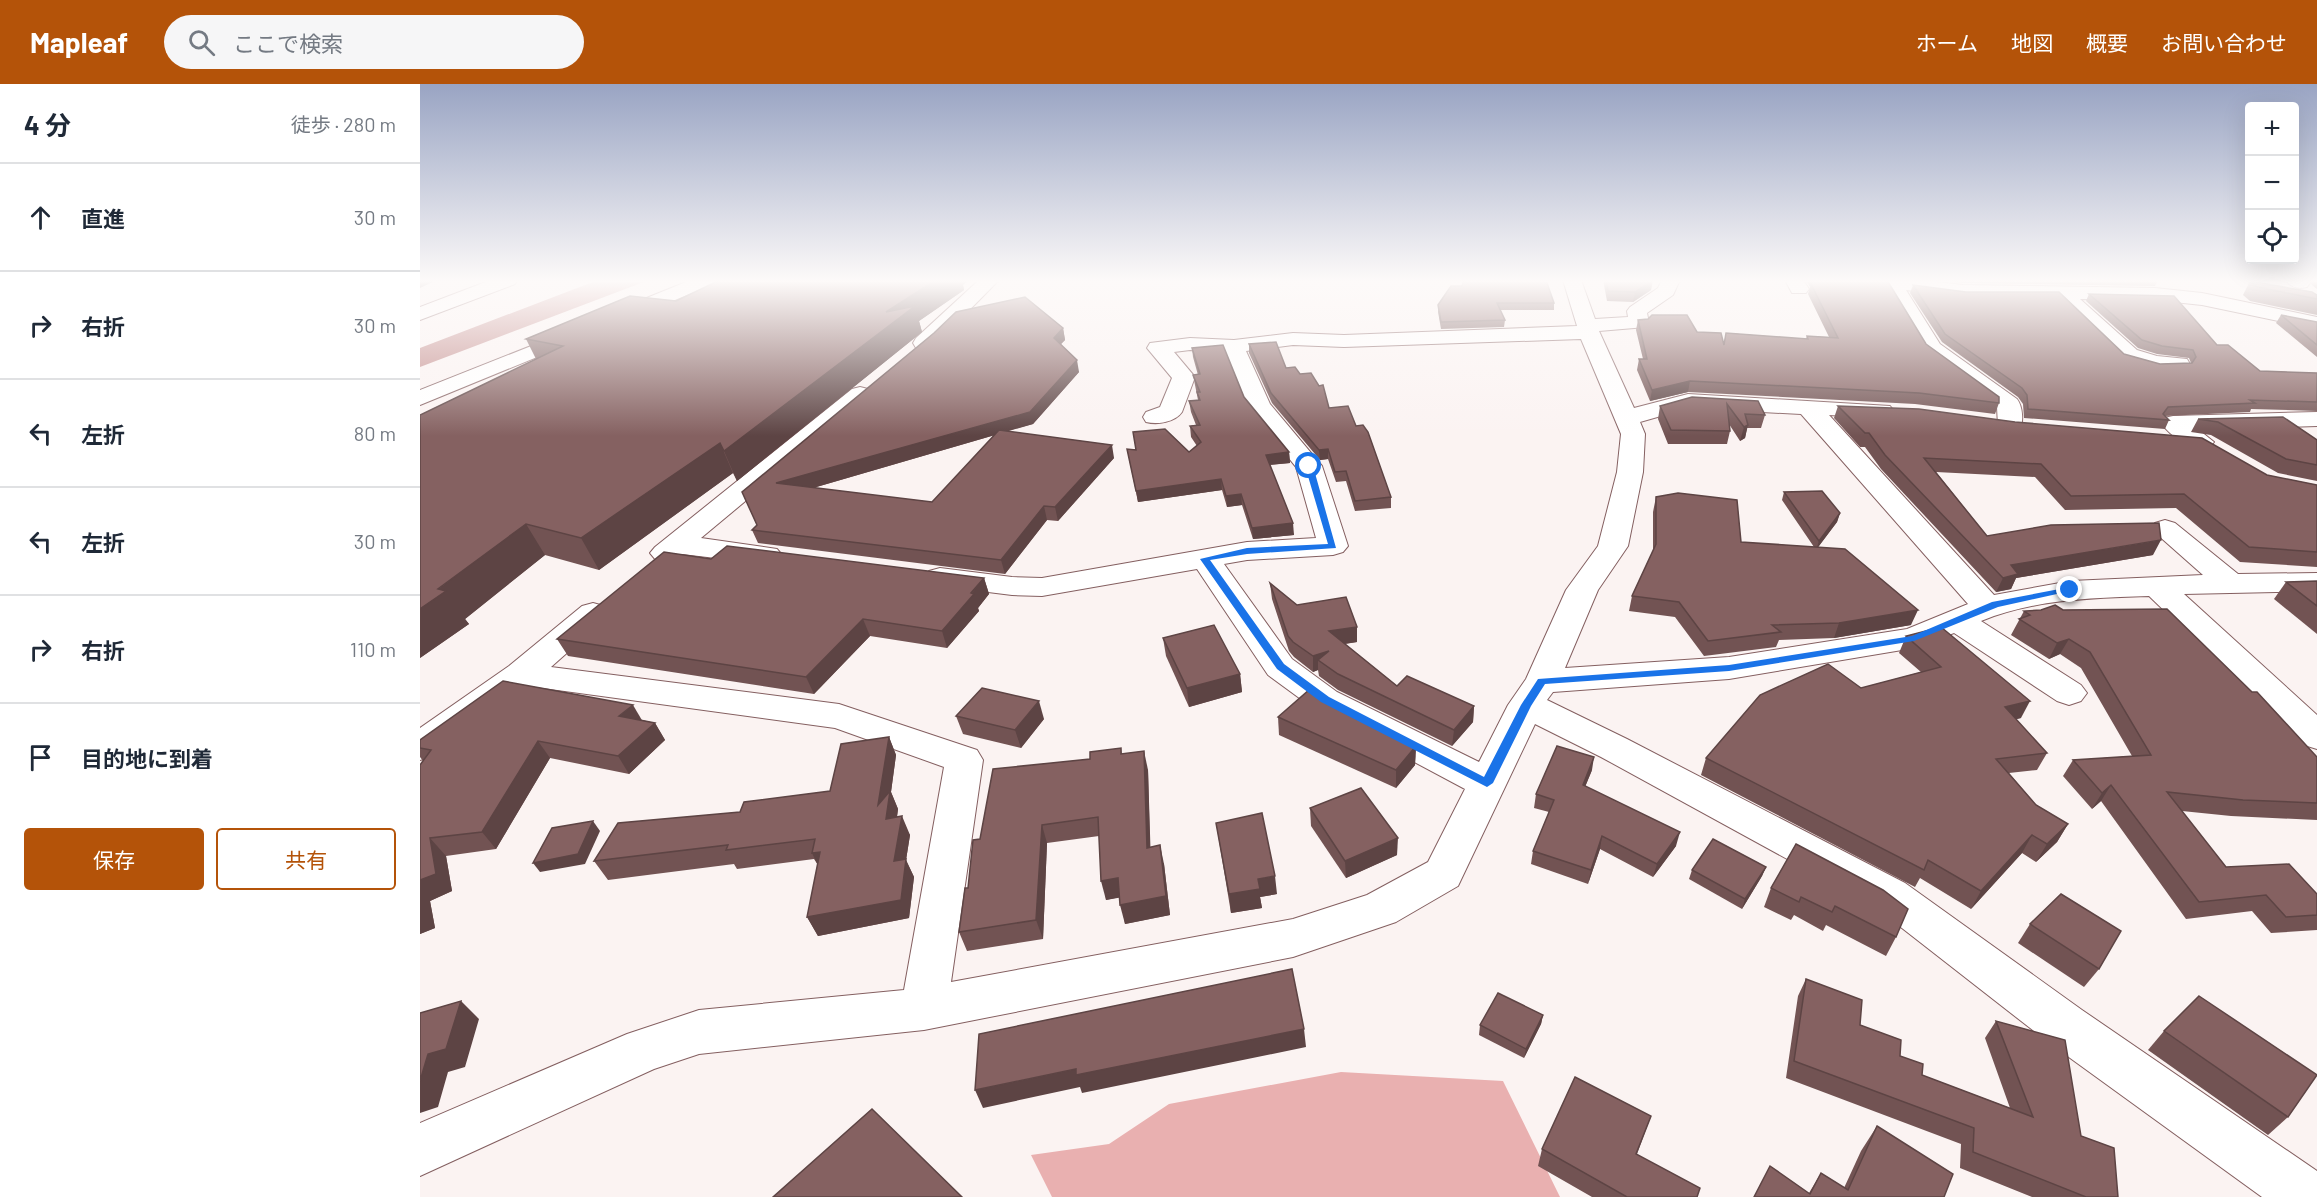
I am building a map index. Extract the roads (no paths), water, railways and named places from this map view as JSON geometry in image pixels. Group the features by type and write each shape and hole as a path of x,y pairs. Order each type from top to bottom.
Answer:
{"street":[{"path":"420,398 581,332"},
{"path":"904,359 936,332"},
{"path":"1155,417 1170,412 1184,377 1158,348 1190,344 1234,346 1293,339 1344,341 1514,332"},
{"path":"420,1150 644,1050 699,1032 924,1008 1293,938 1381,909 1443,874 1534,693 1582,590 1613,546 1630,472 1633,434 1590,332"},
{"path":"1921,332 1932,348 2009,404 2011,426"},
{"path":"2104,332 2129,355 2156,363 2179,364"},
{"path":"908,573 1012,586 1042,587 1247,551 1333,546 1309,466 1259,406 1234,346"},
{"path":"649,567 878,380"},
{"path":"1626,418 1688,400 1903,413"},
{"path":"1808,407 1988,607"},
{"path":"2153,438 2211,448 2173,423 2317,419"},
{"path":"2165,529 2231,583"},
{"path":"676,544 792,558"},
{"path":"1205,559 1280,667 1325,700 1487,783"},
{"path":"1534,693 1729,668 1914,638 1988,607 2070,590 2317,582"},
{"path":"2158,587 2317,736"},
{"path":"420,747 521,674 612,597"},
{"path":"1958,620 2069,693"},
{"path":"521,674 839,716 964,760 924,1008"},
{"path":"1534,693 1614,748 1890,895 2065,1026 2308,1197"}]}
